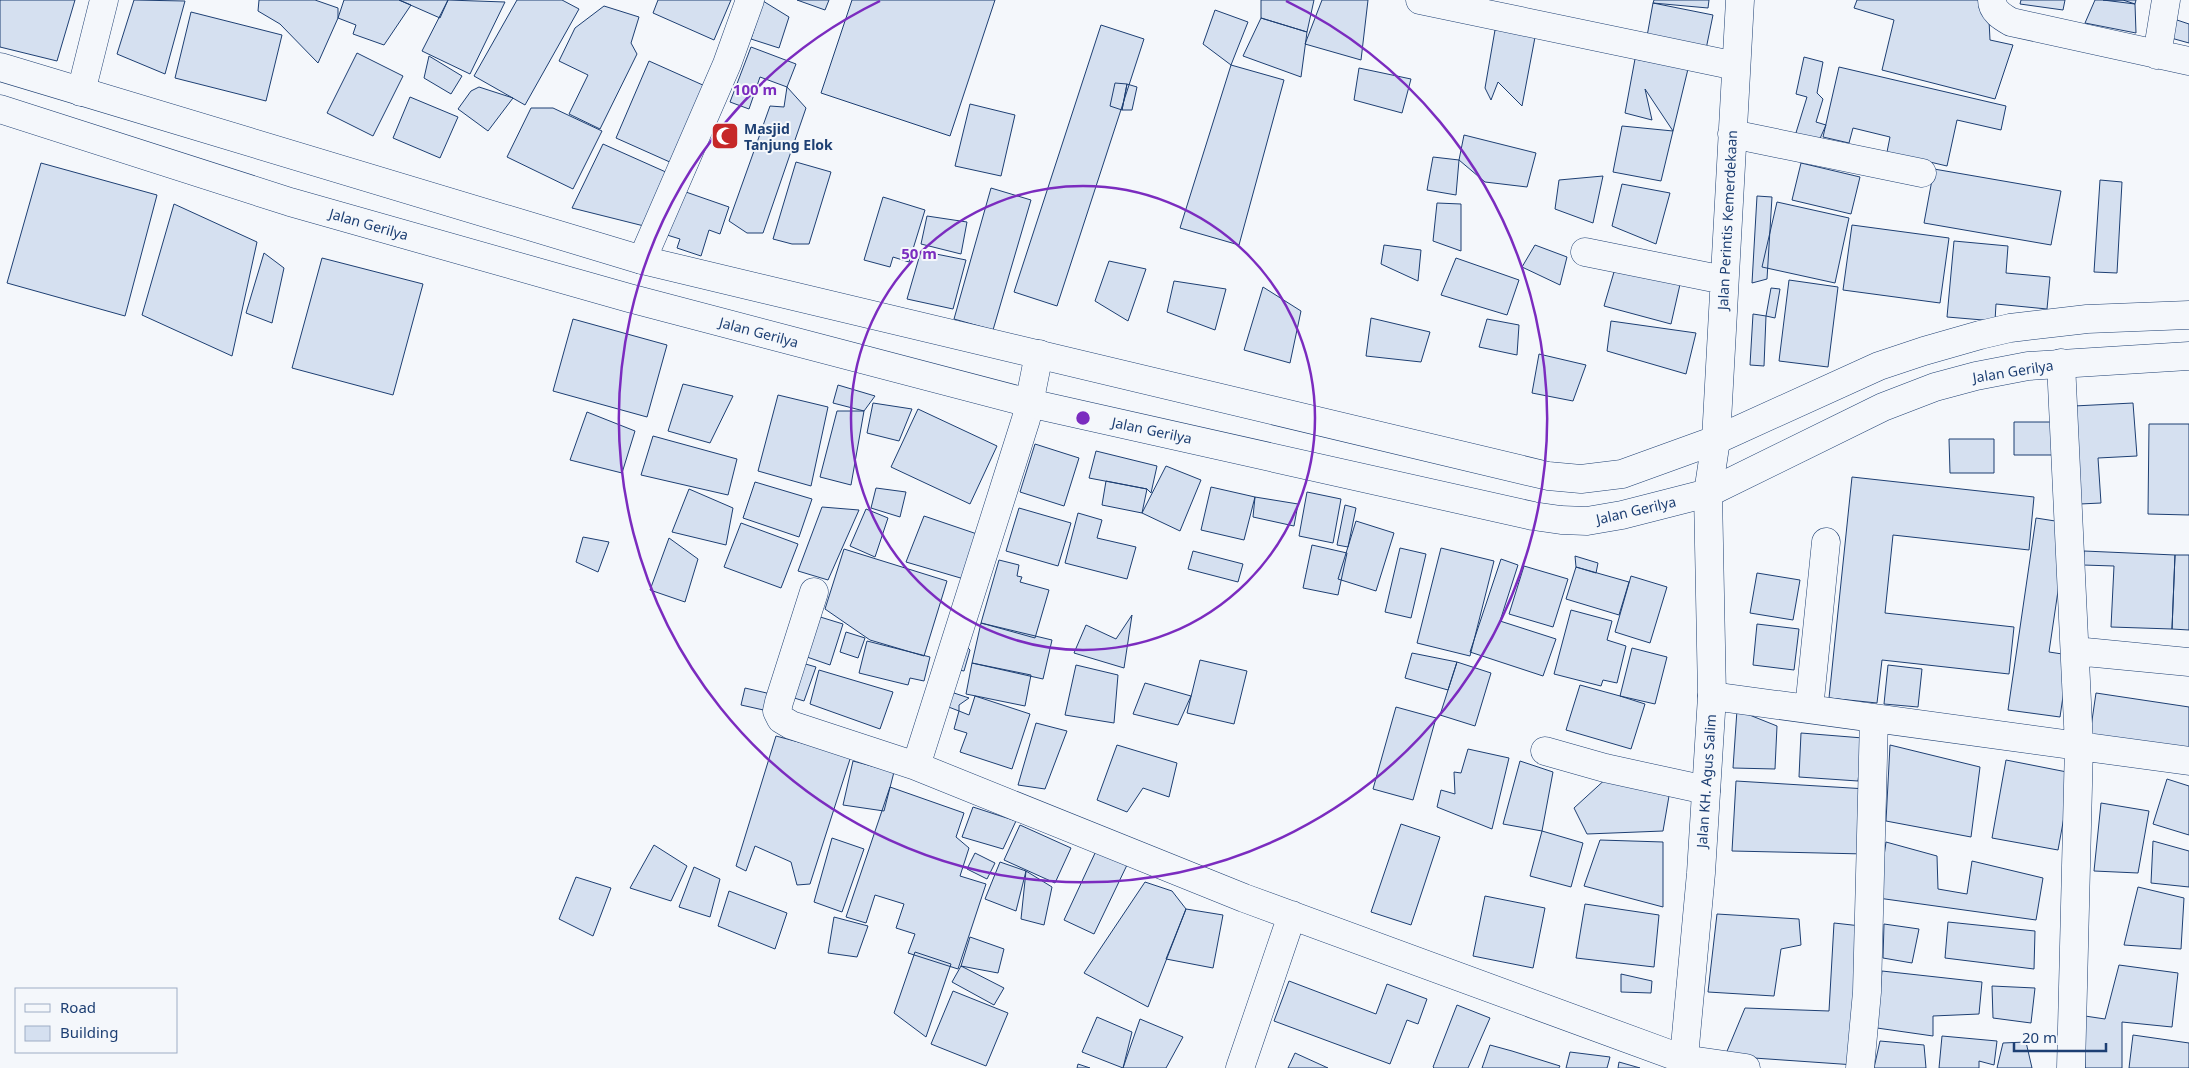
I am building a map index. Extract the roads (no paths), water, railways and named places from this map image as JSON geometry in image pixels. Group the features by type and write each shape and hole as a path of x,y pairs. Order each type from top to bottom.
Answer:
{"main road":[{"path":"81,92 104,0"},
{"path":"642,260 727,64 750,0"},
{"path":"1420,0 1736,66"},
{"name":"Jalan Perintis Kemerdekaan","path":"1708,493 1716,440 1740,0"},
{"path":"1992,0 1992,6 2000,16 2011,22 2189,62"},
{"path":"2157,55 2166,0"},
{"path":"0,67 642,260 1548,476 1581,479 1622,474 1716,440 1879,366 1980,335 2010,328 2087,319 2189,315"},
{"name":"Jalan Gerilya","path":"0,109 300,204 629,298 1029,403 1533,516 1561,520 1587,521 1622,515 1708,493 1883,407 1935,387 2028,366 2189,356"},
{"path":"1732,134 1922,172"},
{"path":"1585,252 1724,280"},
{"path":"916,766 1026,419 1039,354"},
{"path":"2061,363 2079,745 2071,1068"},
{"name":"Jalan KH. Agus Salim","path":"1683,1064 1701,872 1712,696 1708,493"},
{"path":"1809,709 1826,542"},
{"path":"814,592 777,711 781,719 791,725 916,766 1235,895 1683,1064 1746,1068"},
{"path":"2075,651 2189,662"},
{"path":"1712,696 2189,761"},
{"path":"1860,1068 1867,992 1874,718"},
{"path":"1545,751 1605,768 1706,790"},
{"path":"1240,1068 1292,915"}],"place":[{"name":"Masjid Tanjung Elok","path":"725,136"}]}
